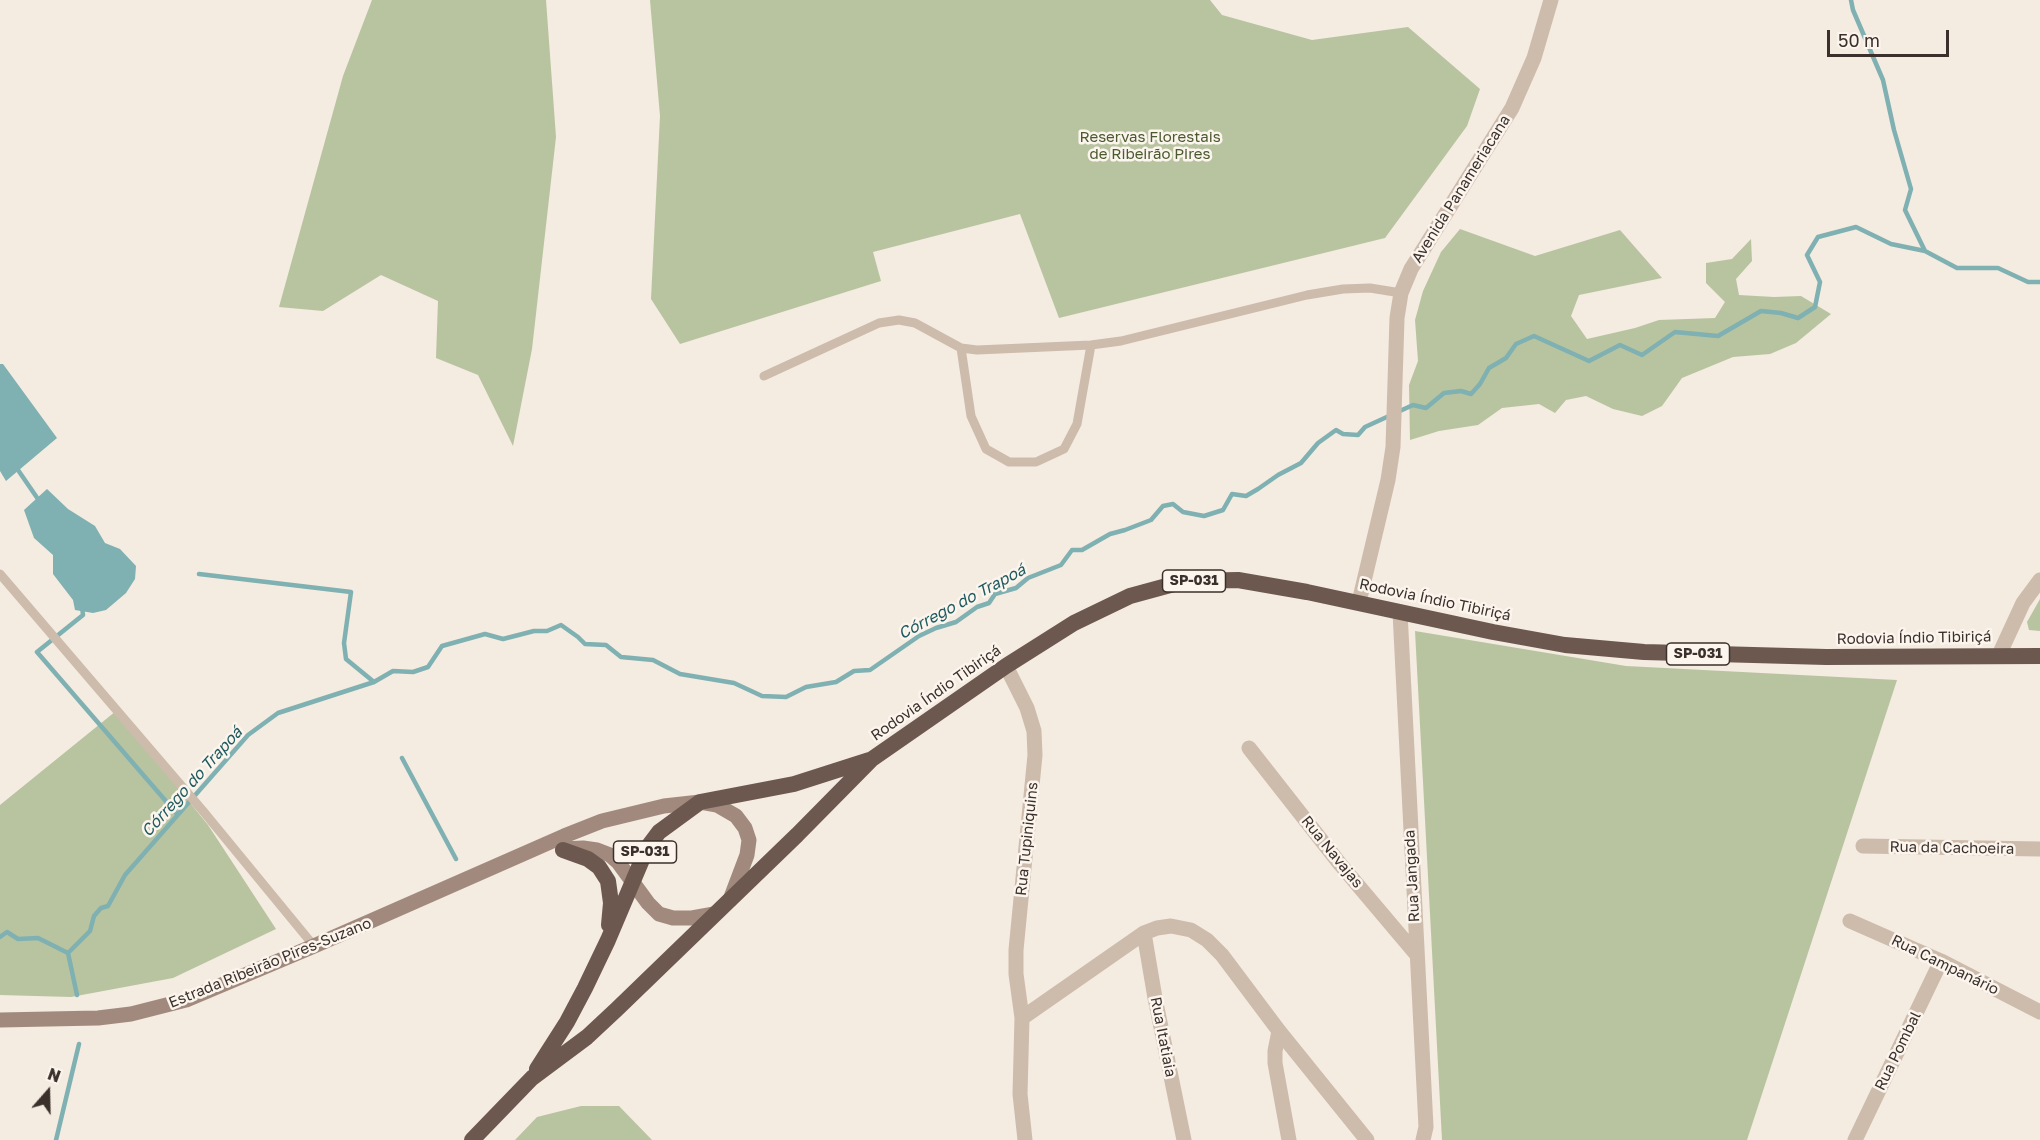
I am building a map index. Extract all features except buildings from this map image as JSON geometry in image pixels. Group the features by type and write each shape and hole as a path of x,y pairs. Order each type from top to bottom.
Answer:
{"highway":[{"name":"Rodovia Índio Tibiriçá","path":"472,1140 532,1078 587,1037 872,759 1006,666 1074,623 1120,601 1185,581 1238,580 1359,602 1565,645 1644,652 1826,657 2040,656"},
{"name":"Rodovia Índio Tibiriçá","path":"532,1078 567,1022 608,940 647,848 659,832 700,802 794,784 872,759"},
{"path":"562,849 599,867 608,881 611,903 608,940"}],"main road":[{"name":"Estrada Ribeirão Pires-Suzano","path":"0,1020 98,1018 156,1009 208,991 602,821 664,806 700,802"},
{"path":"700,802 729,811 745,828 748,840 747,855 730,900"},
{"path":"528,853 583,848 597,850 610,855 618,862 648,903 659,914 674,918 714,915"}],"street":[{"name":"Avenida Panameriacana","path":"1359,602 1388,480 1392,447 1397,318 1401,293 1411,269 1512,108 1534,58 1551,0"},
{"path":"1999,655 2023,603 2040,580"},
{"name":"Rua Jangada","path":"1400,612 1426,1128 1423,1140"},
{"name":"Rua Tupiniquins","path":"1006,666 1027,708 1034,731 1035,755 1016,950 1016,974 1022,1018 1019,1059 1020,1094 1025,1140"},
{"name":"Rua Navajas","path":"1249,748 1340,864 1416,954"},
{"name":"Rua da Cachoeira","path":"1863,846 2040,849"},
{"name":"Rua Campanário","path":"1850,921 1941,961 2040,1012"},
{"path":"1022,1018 1144,933 1171,926 1191,930 1207,940 1222,955 1279,1031 1367,1140"},
{"name":"Rua Itatiaia","path":"1144,933 1184,1140"},
{"name":"Rua Pombal","path":"1855,1140 1941,961"},
{"path":"1279,1031 1275,1063 1289,1140"}],"lane":[{"path":"764,376 879,323 899,320 915,323 961,348 977,350 1091,345 1120,341 1307,295 1343,289 1370,288 1401,293"},
{"path":"961,348 971,416 986,449 1009,462 1036,462 1064,449 1077,424 1091,345"},
{"path":"0,574 203,811 314,946"}],"green space":[{"path":"372,0 546,0 556,137 532,349 513,446 478,375 436,358 438,301 381,275 323,311 279,307 343,76"},
{"name":"Reservas Florestais de Ribeirão Pires","path":"650,0 1210,0 1222,15 1312,40 1408,27 1480,89 1467,126 1385,238 1059,318 1020,214 873,252 881,281 680,344 651,299 660,116"},
{"path":"1460,229 1535,256 1620,230 1662,278 1579,295 1571,316 1587,339 1659,320 1715,318 1725,302 1706,283 1706,263 1732,259 1751,239 1752,261 1736,279 1739,295 1801,296 1831,314 1796,343 1770,354 1733,357 1682,378 1662,406 1642,416 1613,409 1586,396 1566,400 1555,413 1539,404 1502,408 1478,425 1439,431 1410,440 1409,385 1418,361 1415,320 1423,291 1441,252"},
{"path":"2040,599 2040,631 2029,630 2027,622"},
{"path":"1415,631 1626,666 1897,680 1747,1140 1442,1140"},
{"path":"116,711 208,825 276,929 173,978 71,997 0,995 0,805"},
{"path":"581,1106 619,1106 652,1140 515,1140 537,1117"}],"water":[{"path":"0,364 3,364 57,438 6,481 0,471"},
{"path":"47,489 68,509 95,526 105,543 120,549 136,566 135,579 126,593 106,610 93,613 75,610 73,600 53,574 53,555 34,538 24,510"}],"waterway":[{"path":"1851,0 1853,10 1883,80 1911,189 1905,210 1925,251"},
{"name":"Córrego do Trapoá","path":"0,937 7,932 18,939 38,938 68,953 90,931 94,916 101,908 108,906 125,875 248,735 278,713 374,682 393,671 413,672 428,667 442,646 485,634 503,639 534,631 547,631 561,625 585,644 606,645 621,657 653,660 680,674 734,683 762,696 786,697 806,687 836,682 854,671 870,670 919,636 956,622 977,607 989,603 995,594 1016,588 1028,578 1061,565 1072,550 1082,550 1110,534 1151,520 1163,506 1173,504 1183,512 1204,516 1223,510 1232,494 1246,496 1301,463 1318,443 1336,430 1343,434 1358,435 1365,427 1413,405 1426,408 1444,393 1461,391 1471,394 1489,368 1506,358 1516,344 1534,336 1589,361 1620,345 1642,355 1675,332 1718,336 1761,311 1798,318 1815,307 1820,282 1807,255 1818,237 1856,227 1891,244 1925,251 1957,268 1998,268 2028,282 2040,282"},
{"path":"18,470 40,502"},
{"path":"199,574 351,592 344,643 346,659 374,682"},
{"path":"82,606 83,615 37,652 177,814"},
{"path":"402,758 456,859"},
{"path":"68,953 77,995"},
{"path":"56,1140 79,1044"}]}
